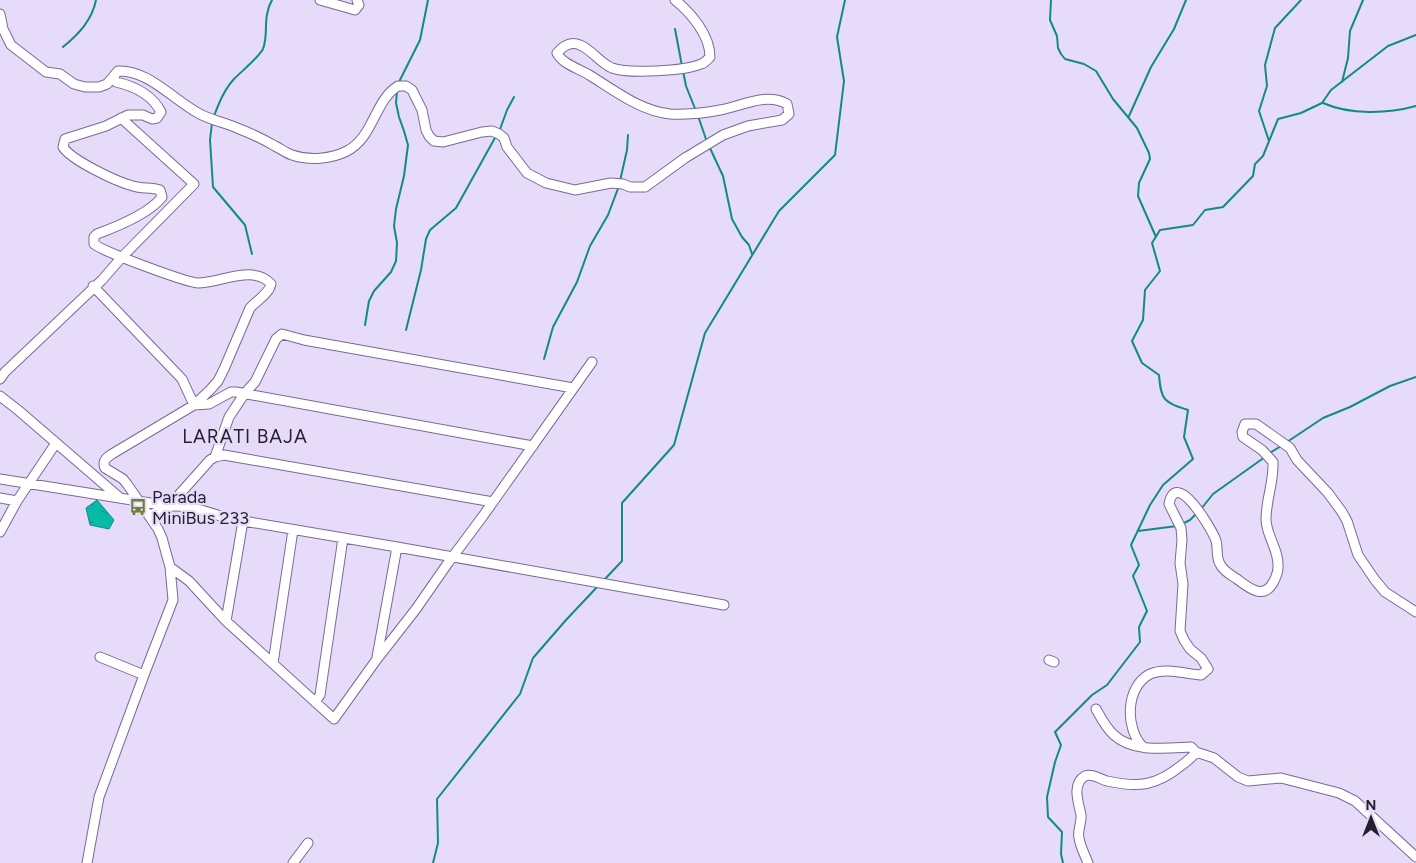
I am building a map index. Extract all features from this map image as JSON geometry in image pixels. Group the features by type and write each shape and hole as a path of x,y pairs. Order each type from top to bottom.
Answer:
{"street":[{"path":"320,0 355,10 359,5 357,0"},
{"path":"0,14 3,29 11,44 46,72 60,74 74,84 85,87 99,87 107,84 118,71 128,71 158,85 199,114 234,126 275,145 290,155 303,158 337,156 359,143 388,93 398,86 406,86 412,90 417,98 422,110 426,130 434,141 443,142 492,131 504,138 507,147 527,173 546,182 575,190 611,182 630,187 645,187 684,158 723,135 748,126 782,120 789,114 787,104 766,99 718,111 670,114 652,110 617,94 582,70 560,59 557,53 562,46 570,44 580,45 610,67 622,70 651,71 700,65 710,57 708,45 699,26 675,0"},
{"path":"87,863 99,797 173,600 170,567 162,538 123,479 105,468 103,464 105,459 203,398 218,381 250,308 268,292 271,284 263,277 246,275 197,283 176,277 94,244 94,237 153,206 160,200 162,193 155,188 133,186 108,178 71,155 63,147 65,139 106,126 128,115 143,115 152,119 158,118 161,112 157,106 140,91 131,86 116,82 114,78"},
{"path":"0,379 93,286 102,280 122,256 194,184 121,118"},
{"path":"93,286 182,379 194,404"},
{"path":"215,456 229,418 245,393 255,382 276,340 282,334 304,340 573,388"},
{"path":"170,567 188,581 226,621 334,719 416,609 592,362"},
{"path":"194,404 209,404 231,392 245,393 533,446"},
{"path":"0,396 120,498"},
{"path":"1143,747 1134,735 1130,714 1133,694 1142,679 1151,674 1161,672 1201,674 1208,669 1201,658 1190,649 1180,631 1183,584 1180,563 1182,540 1181,528 1168,504 1172,495 1177,492 1183,493 1190,499 1216,540 1217,556 1224,569 1249,588 1258,592 1270,589 1277,576 1278,558 1267,531 1266,518 1273,462 1262,450 1243,437 1242,432 1245,424 1256,424 1290,448 1297,460 1342,512 1347,521 1358,555 1375,580 1385,592 1416,612"},
{"path":"0,532 17,501 56,443"},
{"path":"149,516 169,506 204,465 215,456 224,454 493,502"},
{"path":"0,479 190,508 226,518 724,605"},
{"path":"0,498 17,501"},
{"path":"226,621 243,521"},
{"path":"273,663 293,530"},
{"path":"315,702 320,695 343,538"},
{"path":"377,659 397,547"},
{"path":"100,657 144,675"},
{"path":"1096,709 1115,736 1123,741 1154,749 1191,747 1196,752 1214,758 1238,777 1248,781 1281,778 1339,793 1355,801 1416,857"},
{"path":"1088,863 1079,838 1081,818 1077,786 1081,780 1085,776 1091,775 1117,783 1137,784 1156,782 1168,776 1193,757 1196,752"},
{"path":"293,863 308,843"}],"water":[{"path":"97,500 114,520 109,529 90,525 86,508"}],"waterway":[{"path":"63,47 84,26 96,0"},
{"path":"214,116 230,83 261,53 266,38 267,13 272,0"},
{"path":"399,82 420,40 428,0"},
{"path":"604,580 622,561 622,503 674,445 705,333 779,211 835,155 844,81 837,37 845,0"},
{"path":"1051,0 1050,20 1057,36 1058,48 1061,54 1065,59 1084,64 1096,71 1113,99 1137,128 1149,153 1150,159 1139,183 1138,196 1156,237"},
{"path":"1129,116 1151,67 1174,29 1186,0"},
{"path":"1269,141 1259,111 1267,86 1265,65 1275,28 1301,0"},
{"path":"1342,82 1348,58 1350,31 1363,0"},
{"path":"675,29 682,66"},
{"path":"1063,863 1061,854 1062,832 1048,817 1047,797 1061,745 1055,732 1092,695 1107,685 1140,642 1139,627 1147,611 1133,576 1139,565 1131,545 1150,505 1163,485 1193,459 1184,437 1188,410 1174,405 1165,399 1161,390 1159,375 1142,363 1132,341 1143,320 1145,290 1160,271 1152,243 1160,230 1193,225 1205,210 1223,207 1253,176 1255,164 1263,156 1278,119 1301,113 1322,103 1331,90 1388,46 1416,35"},
{"path":"683,71 686,86 696,111"},
{"path":"365,325 369,301 374,291 391,272 396,261 397,243 394,226 408,145 396,103 397,91"},
{"path":"499,132 514,97"},
{"path":"1323,103 1345,110 1369,112 1393,111 1416,106"},
{"path":"698,116 707,142"},
{"path":"212,123 210,140 213,187 245,225 252,254"},
{"path":"620,181 627,150 628,135"},
{"path":"406,330 421,270 426,239 430,230 456,208 496,136"},
{"path":"709,146 723,176 732,219 749,245 752,254"},
{"path":"544,359 553,327 577,282 590,246 608,215 619,186"},
{"path":"1287,442 1323,418 1350,407 1390,386 1416,377"},
{"path":"1270,453 1281,446"},
{"path":"1201,509 1213,494 1265,457"},
{"path":"1182,524 1196,514"},
{"path":"1138,531 1177,526"},
{"path":"433,863 438,843 437,799 520,694 533,658 599,585"}],"place":[{"name":"Parada MiniBus 233","path":"138,507"}],"district":[{"name":"LARATI BAJA","path":"245,436"}]}
